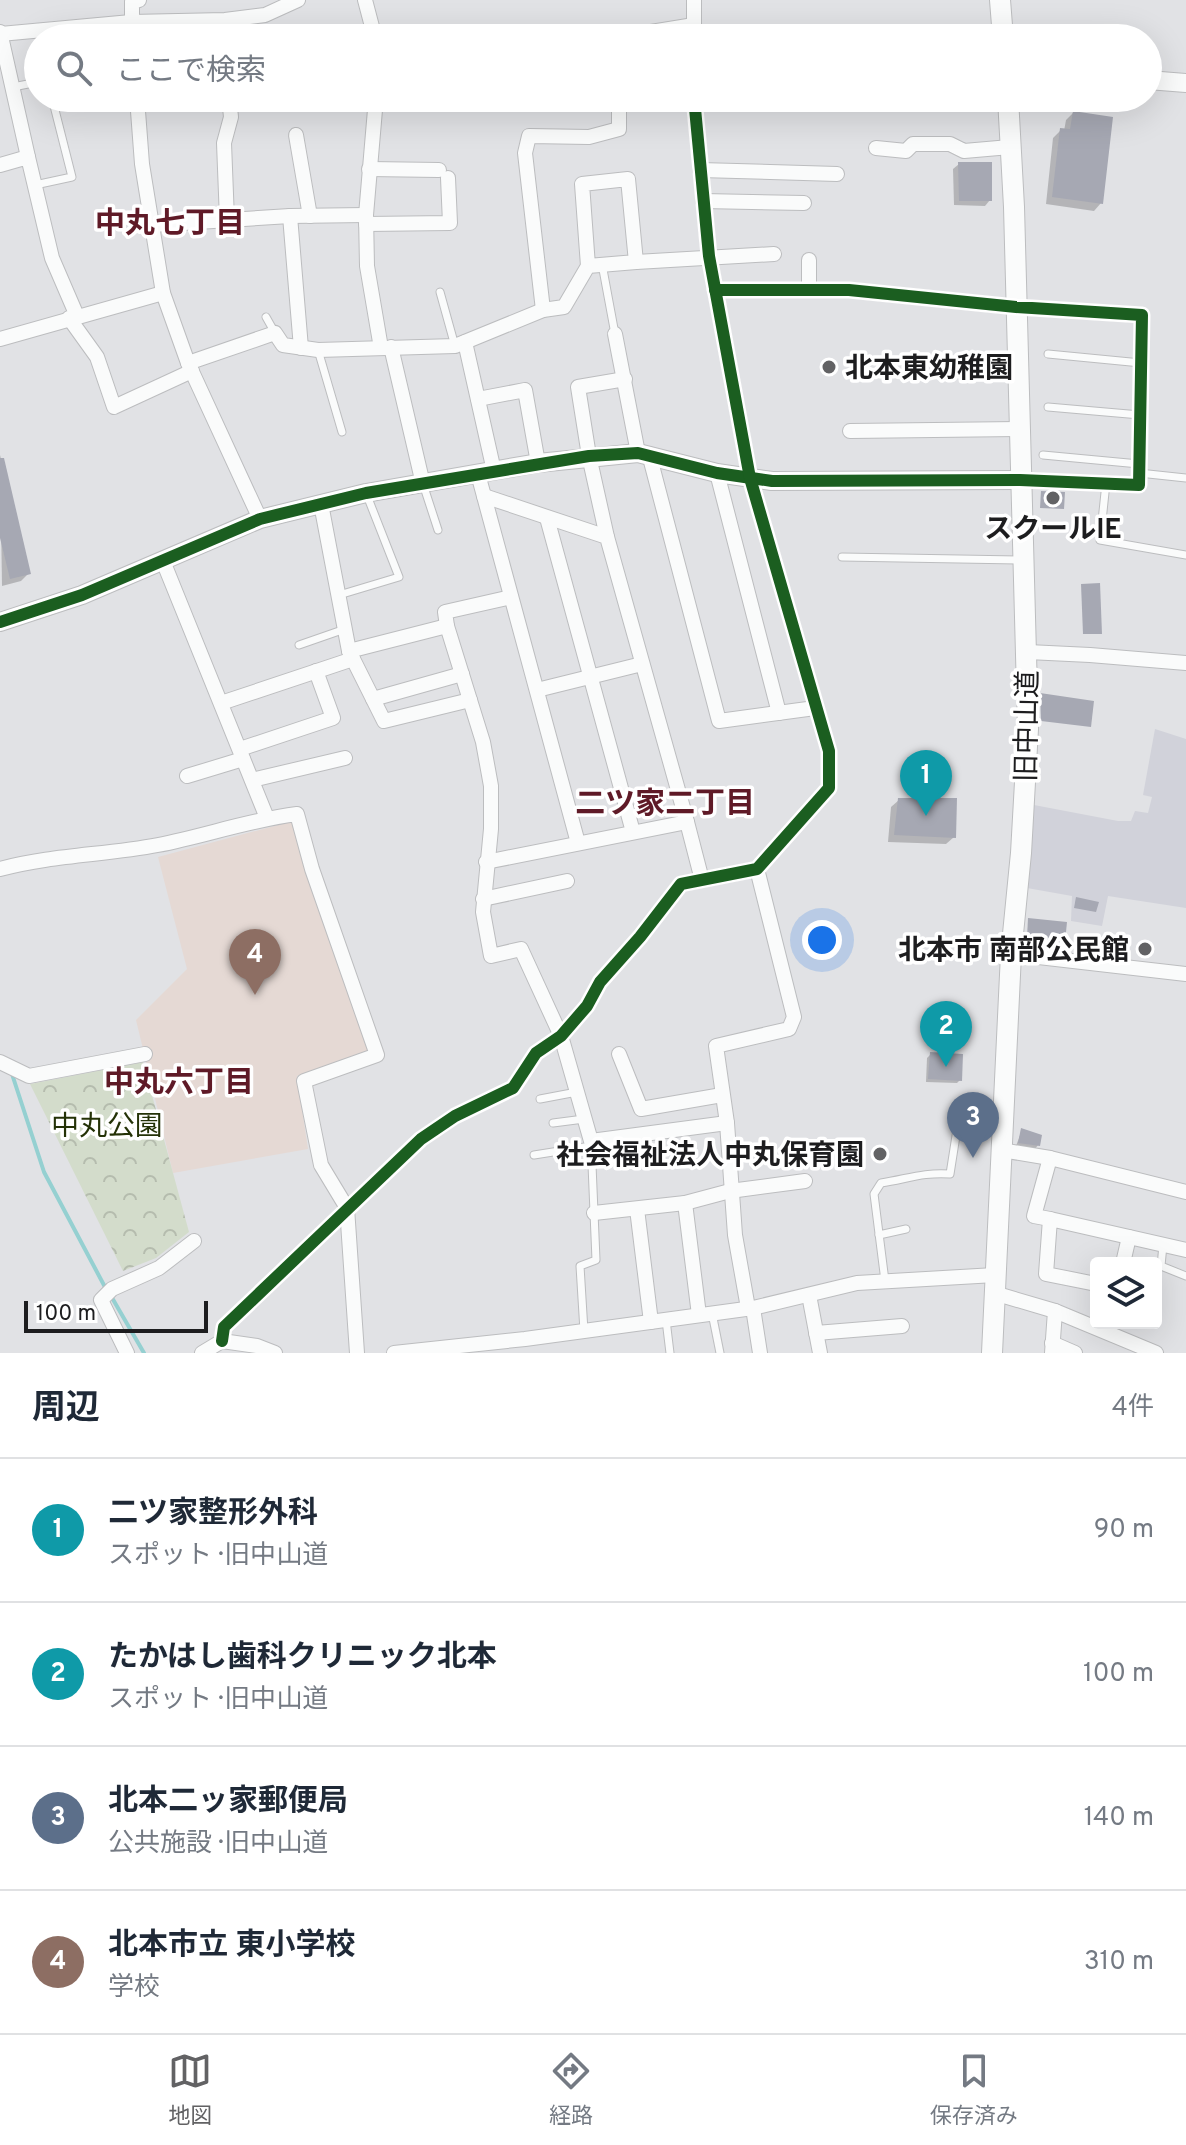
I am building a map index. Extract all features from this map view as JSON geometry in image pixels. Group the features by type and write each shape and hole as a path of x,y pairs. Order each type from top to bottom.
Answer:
{"main road":[{"path":"1000,0 1002,24"},
{"name":"旧中山道","path":"992,1353 1011,954 1026,760 1028,652 1009,112"}],"street":[{"path":"131,22 132,2 139,0"},
{"path":"107,24 225,20 265,15 298,0"},
{"path":"365,0 371,24"},
{"path":"694,0 694,24"},
{"path":"24,31 0,33 11,87 52,258 73,317 97,357 114,407 190,367 275,333 283,345 318,350 460,344 543,310 564,307 595,265 582,184 628,179 636,262"},
{"path":"1162,81 1186,83"},
{"path":"138,112 142,164 163,293 190,367 260,519"},
{"path":"227,220 224,143 230,112"},
{"path":"375,112 366,219 367,266 423,484"},
{"path":"543,310 525,153 529,136 589,137 619,129 619,112"},
{"path":"222,1341 224,1327 421,1139 455,1116 513,1088 536,1053 561,1036 587,1006 600,982 681,884 757,869 829,788 829,751 750,478 709,256 695,112"},
{"path":"296,135 310,216"},
{"path":"876,148 906,151 913,144 950,144 964,151 1010,147"},
{"path":"0,165 28,157"},
{"path":"152,225 290,216 450,223 444,174 369,169"},
{"path":"700,170 837,174"},
{"path":"703,201 804,203"},
{"path":"290,216 301,348"},
{"path":"595,265 774,254"},
{"path":"809,260 809,290"},
{"path":"0,622 82,595 260,519 366,493 589,456 643,454 717,473 772,481 1020,480 1139,485 1142,315 1016,307 849,290 715,290"},
{"path":"0,339 163,293"},
{"path":"615,334 643,454 719,721 815,708"},
{"path":"460,344 478,399 486,473 484,496 578,843"},
{"path":"625,379 578,387 607,537 702,880"},
{"path":"478,399 525,390 538,463"},
{"path":"850,431 1019,429"},
{"path":"717,473 779,713"},
{"path":"484,496 607,537"},
{"path":"321,504 351,655 384,721 470,700"},
{"path":"547,518 633,832"},
{"path":"163,561 267,818"},
{"path":"511,597 445,612 483,742 491,786 491,829 483,899 491,956 521,949 561,1036 591,1143 727,1123"},
{"path":"221,703 316,671 351,655 447,626"},
{"path":"1028,652 1186,663"},
{"path":"537,690 642,664"},
{"path":"187,776 333,718 316,671"},
{"path":"373,699 462,674"},
{"path":"252,780 345,758"},
{"path":"2,863 157,845 267,818 297,814 312,869 377,1055 304,1081 321,1165 347,1208 357,1353"},
{"path":"486,862 687,822"},
{"path":"757,869 794,1017 789,1029 716,1046 727,1123 730,1191 760,1353"},
{"path":"483,899 567,881"},
{"path":"1011,954 1186,974"},
{"path":"0,1062 29,1076 145,1054"},
{"path":"619,1054 641,1109 722,1095"},
{"path":"1002,1140 1050,1158 1186,1192"},
{"path":"1050,1158 1034,1216 1186,1250"},
{"path":"594,1213 685,1203 730,1191 805,1181"},
{"path":"685,1203 705,1314"},
{"path":"637,1209 658,1321"},
{"path":"1050,1219 1046,1274 1090,1283"},
{"path":"1124,1257 1129,1237"},
{"path":"127,1353 101,1300 112,1289 159,1268 194,1241"},
{"path":"394,1353 750,1308 857,1283 885,1281 995,1284 1055,1311 1090,1322"},
{"path":"809,1295 820,1353"},
{"path":"1055,1311 1052,1348 1075,1353"},
{"path":"816,1333 902,1326"},
{"path":"1109,1329 1156,1353"},
{"path":"202,1353 222,1341 257,1346 275,1353"}],"lane":[{"path":"225,20 225,24"},
{"path":"11,87 24,85"},
{"path":"35,185 72,177 56,112"},
{"path":"595,265 615,334"},
{"path":"440,292 460,344"},
{"path":"266,317 275,333"},
{"path":"318,350 342,432"},
{"path":"1048,354 1141,363"},
{"path":"1048,407 1140,415"},
{"path":"1043,455 1139,468 1186,478"},
{"path":"1106,483 1100,540 1186,555"},
{"path":"423,484 438,530"},
{"path":"339,595 399,577 366,493"},
{"path":"842,557 1024,560"},
{"path":"299,645 345,629"},
{"path":"540,1099 577,1092"},
{"path":"553,1123 584,1119"},
{"path":"885,1281 874,1194 881,1183 913,1178 926,1172 950,1174 958,1123 1002,1140"},
{"path":"534,1155 591,1143 596,1260 580,1266 584,1331"},
{"path":"879,1235 906,1229"},
{"path":"1163,1245 1161,1266 1186,1276"},
{"path":"705,1314 720,1353"},
{"path":"658,1321 670,1353"}],"shaded area":[{"path":"1155,729 1186,739 1186,908 1108,896 1102,926 1071,921 1072,896 1027,888 1034,805 1118,821 1131,821 1135,811 1148,813 1152,797 1143,795"},
{"path":"293,821 326,931 369,1052 297,1076 308,1149 173,1173 136,1020 187,969 158,857"}],"green space":[{"name":"中丸公園","path":"143,1062 189,1232 156,1258 123,1271 30,1084"}],"building":[{"path":"1073,112 1113,117 1103,204 1052,197 1060,128 1070,129"},
{"path":"958,162 992,162 992,201 959,201"},
{"path":"0,458 4,458 31,574 10,579 0,538"},
{"name":"スクールIE","path":"1041,491 1065,492 1064,509 1040,508"},
{"path":"1100,583 1102,634 1083,634 1081,584"},
{"path":"1040,693 1094,701 1091,727 1041,721"},
{"path":"898,798 957,798 956,838 894,835"},
{"path":"1076,897 1099,902 1096,912 1074,908"},
{"path":"1028,918 1067,922 1065,942 1027,938"},
{"path":"930,1052 963,1054 962,1081 928,1079"},
{"path":"1021,1128 1042,1135 1040,1146 1018,1143"}],"waterway":[{"path":"11,1071 44,1172 106,1289"},
{"path":"111,1296 144,1353"}],"cycle path":[{"path":"222,1341 224,1327 421,1139 455,1116 513,1088 536,1053 561,1036 587,1006 600,982 681,884 757,869 829,788 829,751 750,478 709,256 695,112"},
{"path":"0,622 82,595 260,519 366,493 589,456 638,453 717,473 772,481 1020,480 1139,485 1142,315 1016,307 849,290 715,290"}],"place":[{"name":"北本東幼稚園","path":"829,367"},
{"name":"スクールIE","path":"1053,498"},
{"name":"二ツ家整形外科","path":"926,816"},
{"name":"北本市 南部公民館","path":"1145,949"},
{"name":"北本市立 東小学校","path":"255,995"},
{"name":"たかはし歯科クリニック北本","path":"946,1067"},
{"name":"社会福祉法人中丸保育園","path":"880,1154"},
{"name":"北本二ッ家郵便局","path":"973,1158"}],"district":[{"name":"中丸七丁目","path":"170,223"},
{"name":"二ツ家二丁目","path":"665,803"},
{"name":"中丸六丁目","path":"179,1082"}]}
